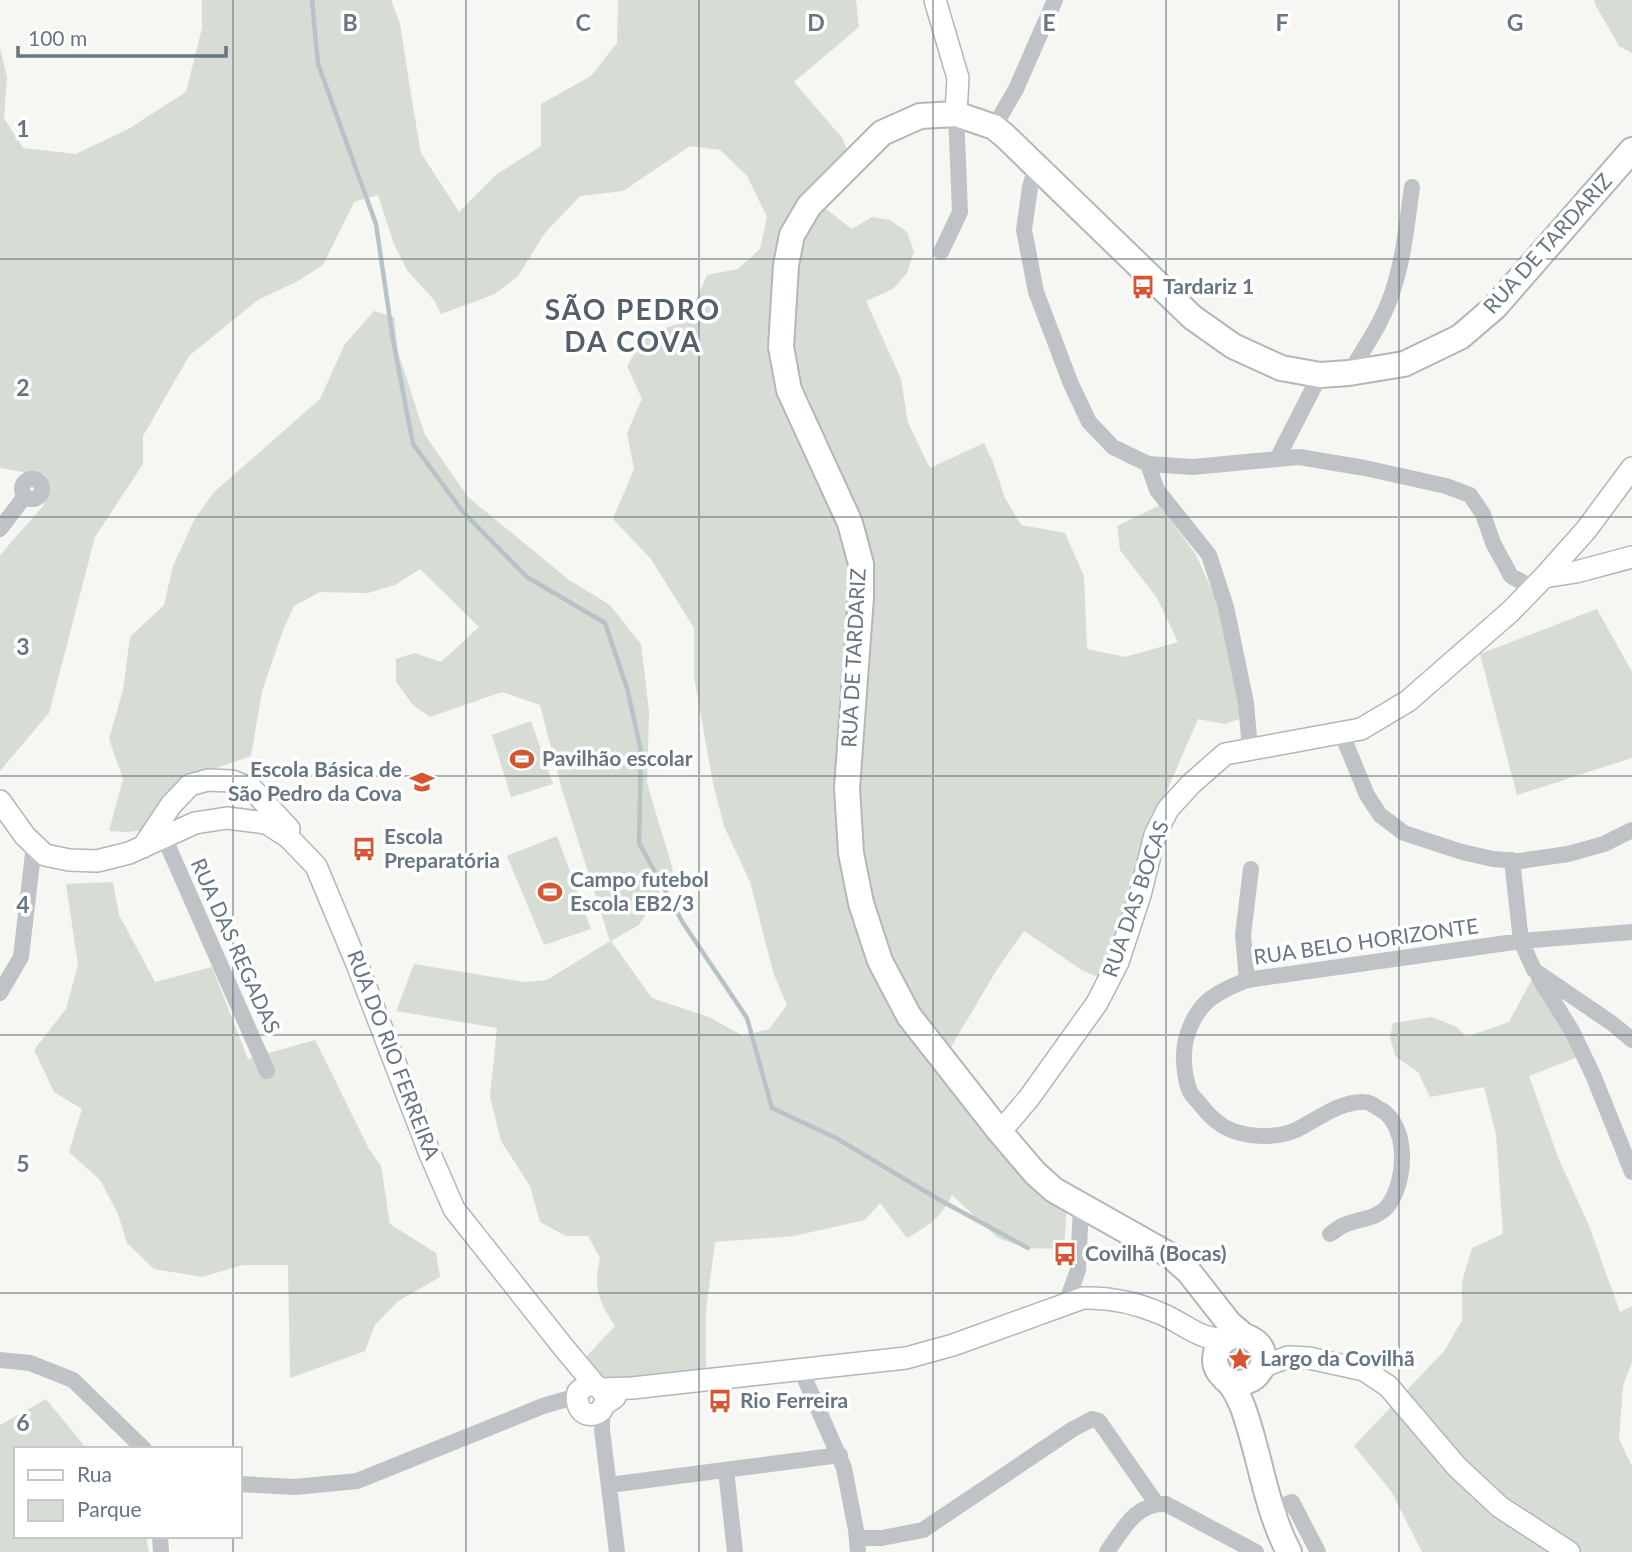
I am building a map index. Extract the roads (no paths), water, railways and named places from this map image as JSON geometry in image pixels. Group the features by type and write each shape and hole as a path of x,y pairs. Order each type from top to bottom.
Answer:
{"main road":[{"name":"RUA DE TARDARIZ","path":"1233,1351 1226,1326 1215,1305 1189,1272 1171,1256 1054,1190 1035,1173 909,1016 880,961 861,903 851,853 847,788 861,564 850,523 789,390 781,347 786,265 792,235 809,206 882,133 920,116 956,114 994,127 1192,317 1233,346 1281,368 1321,375 1349,373 1404,364 1460,337 1494,307 1632,150"},
{"path":"1233,1351 1262,1350 1263,1365 1249,1389 1246,1401 1247,1418"},
{"path":"1233,1351 1233,1383 1241,1383 1257,1375"},
{"path":"1233,1351 1240,1399 1279,1533 1289,1552"}],"street":[{"path":"935,0 958,79 956,114 960,212 941,252"},
{"path":"994,127 1016,89 1055,0"},
{"path":"1036,166 1024,230 1036,292 1088,422 1113,447 1149,464 1193,467 1299,457 1446,485 1471,495 1483,514 1493,543 1511,576 1539,583 1632,557"},
{"path":"1349,373 1377,328 1393,293 1404,255 1412,187"},
{"path":"1277,459 1321,375"},
{"path":"1149,464 1157,489 1209,555 1226,607 1246,703 1250,749"},
{"name":"RUA DAS BOCAS","path":"1000,1132 1029,1098 1097,1003 1118,962 1140,895 1155,835 1168,809 1191,784 1225,754 1361,729 1408,701 1539,583 1586,530 1632,468"},
{"path":"0,528 25,496"},
{"path":"1341,732 1367,795 1380,815 1404,833 1462,852 1493,859 1520,861 1567,854 1604,844 1632,830"},
{"path":"143,847 171,805 190,785 208,780 232,781 251,789 301,842 316,866"},
{"path":"190,785 181,806 183,814 195,823"},
{"name":"RUA DO RIO FERREIRA","path":"0,801 25,836 45,855 69,860 97,861 129,853 195,823 227,818 266,823 288,838 316,866 358,964 430,1154 454,1209 564,1348 592,1403"},
{"name":"RUA DAS REGADAS","path":"164,837 267,1071"},
{"path":"0,993 21,957 34,845"},
{"path":"1512,860 1521,941 1534,970 1572,1031 1632,1172"},
{"path":"1247,980 1243,935 1251,869"},
{"name":"RUA BELO HORIZONTE","path":"1331,1234 1343,1226 1385,1210 1395,1195 1402,1175 1401,1146 1396,1125 1385,1111 1366,1102 1346,1104 1292,1132 1269,1136 1245,1134 1224,1126 1191,1094 1185,1073 1184,1046 1190,1025 1203,1005 1222,990 1247,980 1521,941 1632,932"},
{"path":"1534,970 1632,1040"},
{"path":"1066,1303 1078,1270 1081,1205"},
{"path":"242,1484 295,1487 357,1481 543,1406 592,1403 632,1388 906,1358 953,1345 1083,1298 1104,1297 1160,1312 1233,1351 1284,1347 1309,1358"},
{"path":"1257,1375 1267,1365 1288,1357 1309,1358 1364,1370 1388,1386 1457,1467 1500,1507 1569,1552"},
{"path":"0,1360 30,1363 73,1380 142,1447"},
{"path":"801,1370 844,1468 857,1545 923,1530 1092,1419 1100,1421 1156,1503"},
{"path":"592,1403 609,1485 617,1552"},
{"path":"609,1485 839,1455"},
{"path":"726,1470 735,1552"},
{"path":"1272,1510 1292,1502 1318,1552"},
{"path":"1107,1552 1130,1520 1145,1507 1156,1503 1166,1504 1256,1552"}],"waterway":[{"path":"312,0 318,64 376,224 393,340 413,444 463,512 527,577 605,623 627,688 641,751 639,843 683,923 747,1018 772,1108 836,1138 938,1199 1028,1248"}],"place":[{"name":"Tardariz 1","path":"1143,287"},
{"name":"Pavilhão escolar","path":"522,759"},
{"name":"Escola Básica de São Pedro da Cova","path":"422,782"},
{"name":"Escola Preparatória","path":"364,849"},
{"name":"Campo futebol Escola EB2/3","path":"550,892"},
{"name":"Covilhã (Bocas)","path":"1065,1254"},
{"name":"Largo da Covilhã","path":"1240,1359"},
{"name":"Rio Ferreira","path":"720,1401"}],"district":[{"name":"SÃO PEDRO DA COVA","path":"633,326"}]}
